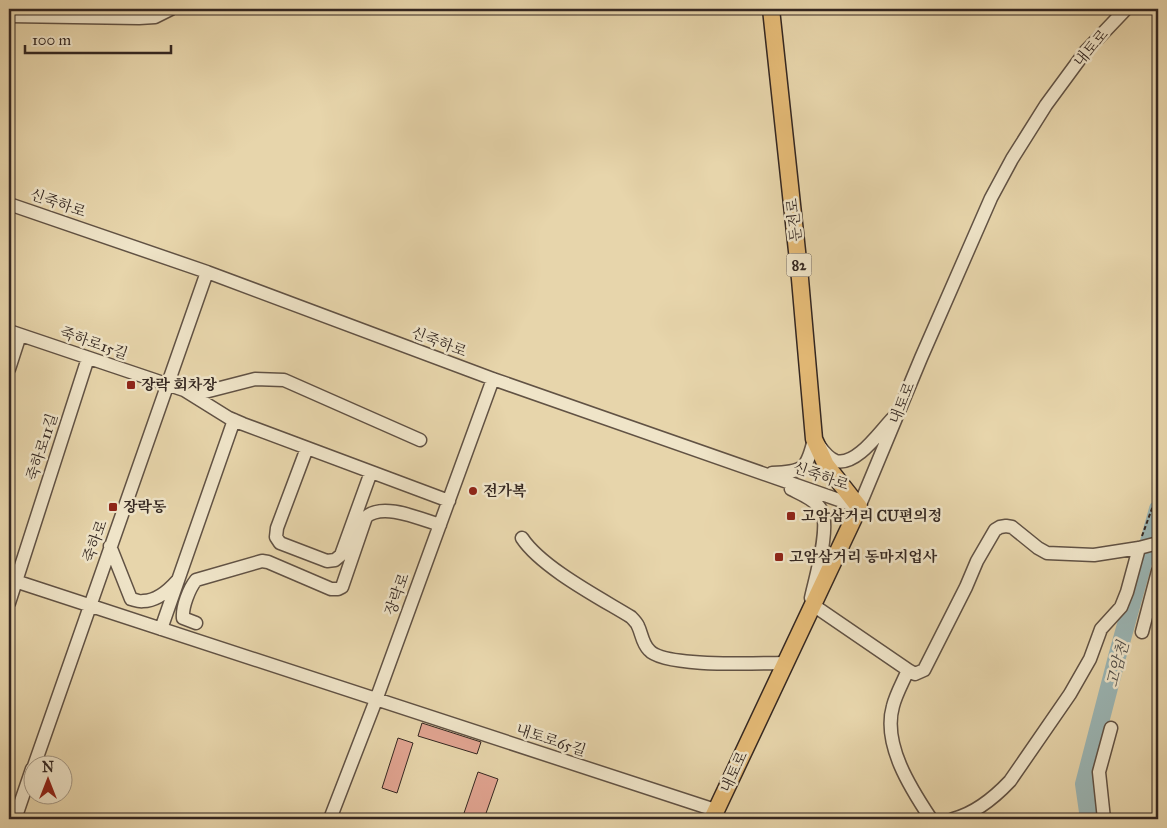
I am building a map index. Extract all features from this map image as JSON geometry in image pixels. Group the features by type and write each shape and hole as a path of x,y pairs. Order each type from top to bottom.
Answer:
{"main road":[{"name":"둔전로","path":"771,9 800,279 814,439 826,465 860,507"},
{"name":"내토로","path":"714,815 860,507"}],"street":[{"path":"9,16 139,18 154,17 172,9"},
{"name":"내토로","path":"860,507 898,412 987,207 1012,159 1046,105 1085,52 1126,9"},
{"name":"신죽하로","path":"9,204 207,272 493,380 860,507"},
{"name":"죽하로","path":"37,756 207,272"},
{"path":"9,369 15,333"},
{"name":"죽하로15길","path":"15,333 168,385 193,395 234,420 449,501"},
{"name":"죽하로11길","path":"9,603 12,580 88,358"},
{"path":"193,395 255,379 284,380 420,440"},
{"name":"장락로","path":"330,819 376,700 493,380"},
{"path":"814,439 836,461 850,460 859,455 898,412"},
{"path":"161,628 234,420"},
{"path":"764,474 789,473 803,467 810,457 814,439"},
{"path":"306,448 277,528 276,537 280,543 327,561 335,560 341,555 371,472"},
{"path":"764,474 814,502 823,511 825,519 823,541 810,611 916,674 924,670 977,561 995,530 1000,527 1012,527 1047,553 1094,555 1158,542"},
{"path":"196,623 184,618 183,612 191,588 196,580 262,561 331,590 338,589 342,587 366,517 371,512 395,511 440,525"},
{"path":"522,538 537,555 564,575 631,617 638,626 649,651 666,660 695,663 785,663"},
{"path":"110,546 131,599 143,602 170,589 178,580"},
{"path":"953,819 978,809 1010,782 1070,694 1090,659 1101,629 1121,608 1140,547"},
{"path":"1142,632 1158,571"},
{"name":"내토로65길","path":"12,580 161,628 714,815"},
{"path":"908,670 893,705 891,732 908,784 932,819"},
{"path":"1104,819 1099,772 1112,728"},
{"name":"죽하로","path":"15,819 22,799"}],"path":[{"path":"1140,547 1158,492"}],"building":[{"path":"422,723 481,742 477,754 418,736"},
{"path":"398,738 413,743 397,793 382,788"},
{"path":"478,772 498,779 484,819 462,819"}],"waterway":[{"name":"고암천","path":"1089,819 1084,784 1158,509"}],"place":[{"name":"장락 회차장","path":"131,385"},
{"name":"전가복","path":"473,491"},
{"name":"장락동","path":"113,507"},
{"name":"고암삼거리 CU편의정","path":"791,516"},
{"name":"고암삼거리 동마지업사","path":"779,557"}]}
